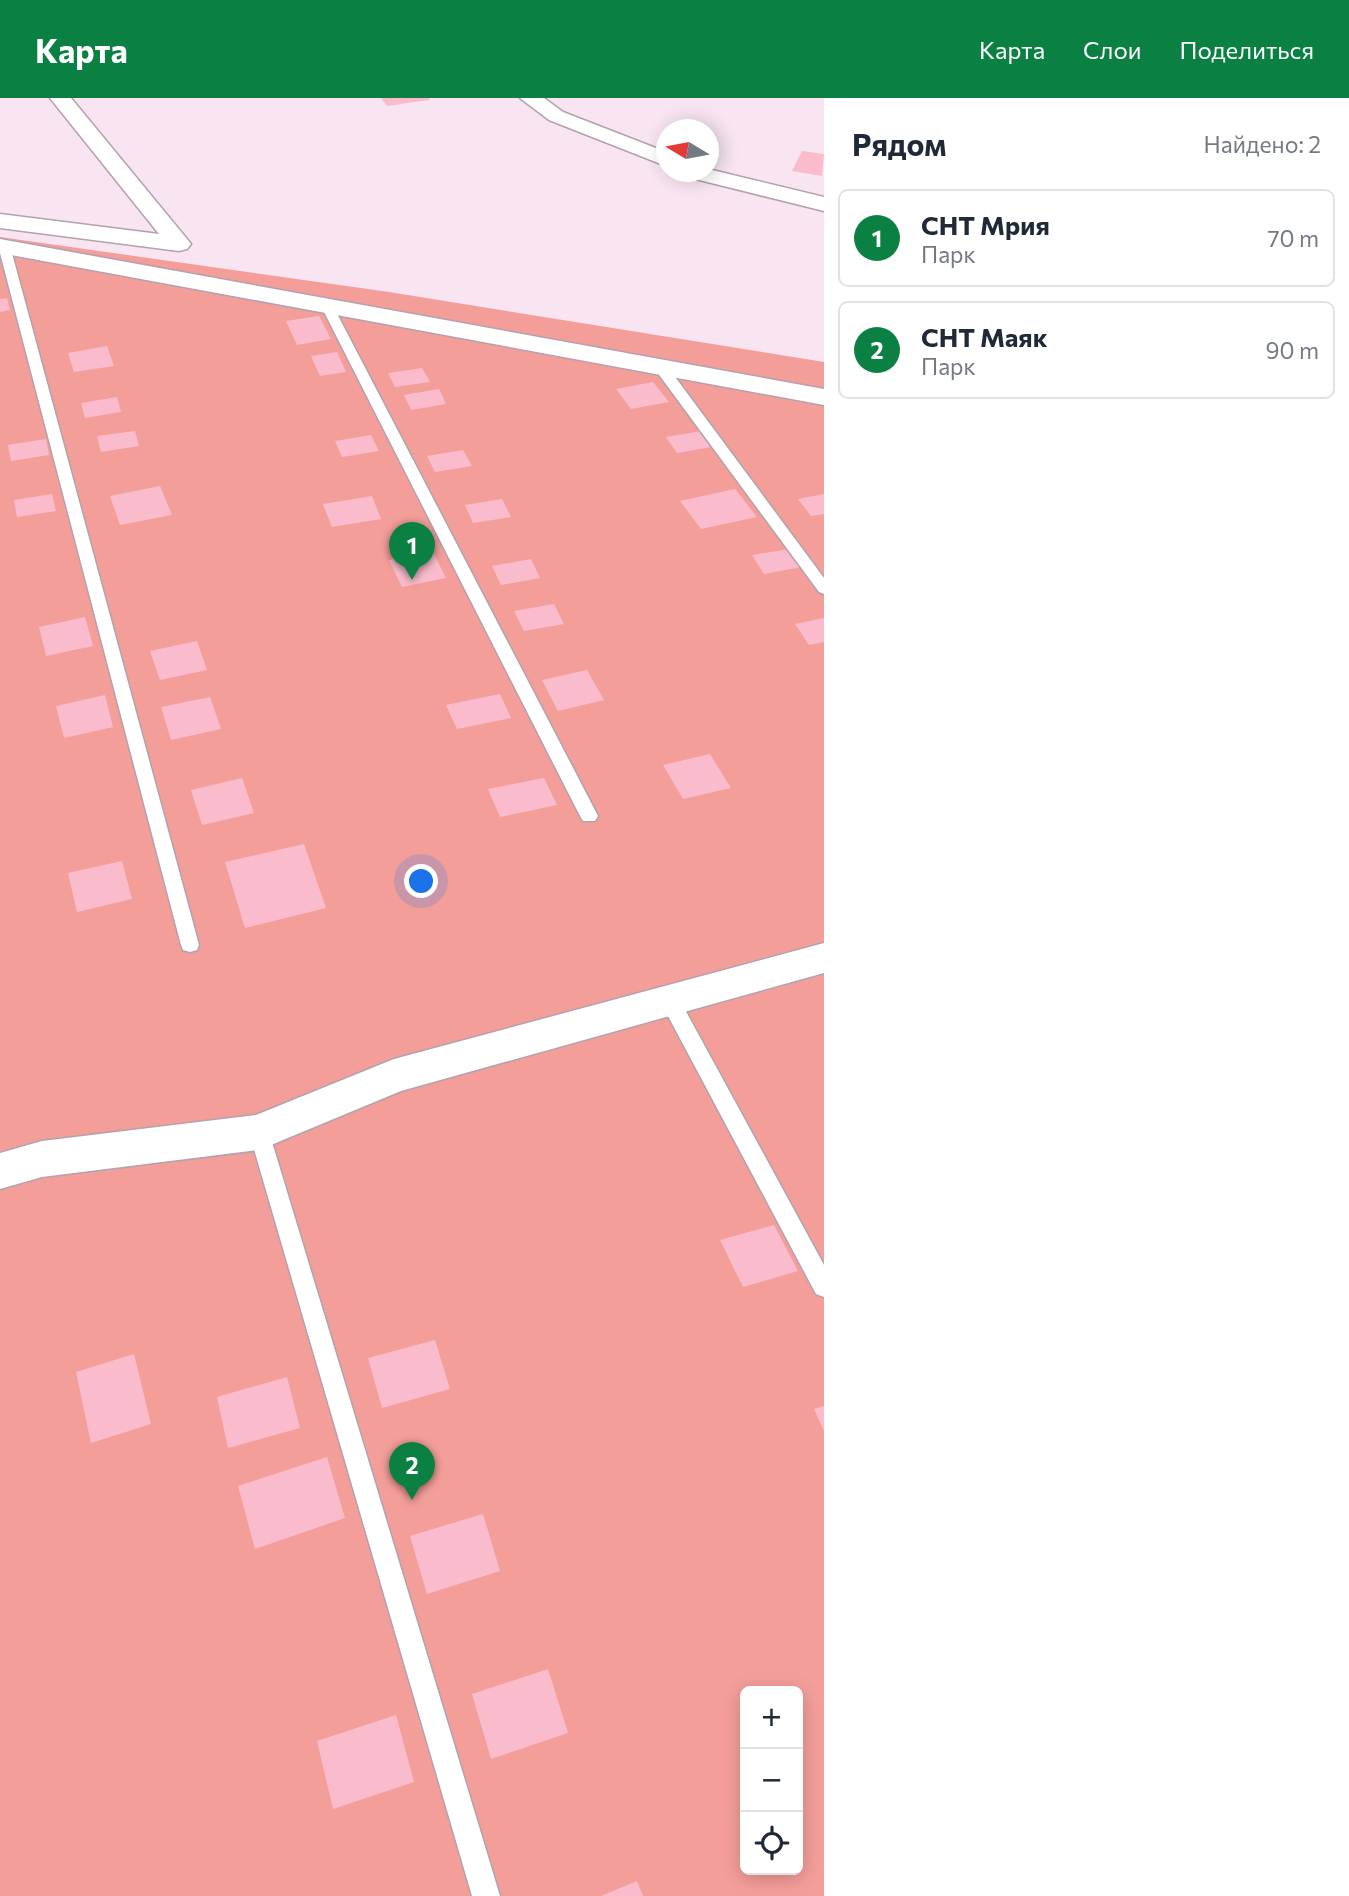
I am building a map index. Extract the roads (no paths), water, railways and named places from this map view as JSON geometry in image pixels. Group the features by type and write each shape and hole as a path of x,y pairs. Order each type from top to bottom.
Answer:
{"street":[{"path":"0,221 179,244 60,98"},
{"path":"530,98 556,116 656,156"},
{"path":"719,179 824,204"},
{"path":"2,246 824,397"},
{"path":"0,1171 42,1159 259,1132 394,1076 824,958"}],"lane":[{"path":"2,246 190,945"},
{"path":"327,306 589,816"},
{"path":"662,369 824,589"},
{"path":"670,1001 824,1287"},
{"path":"259,1132 486,1896"}],"place":[{"name":"СНТ Мрия","path":"412,580"},
{"name":"СНТ Маяк","path":"412,1500"}]}
